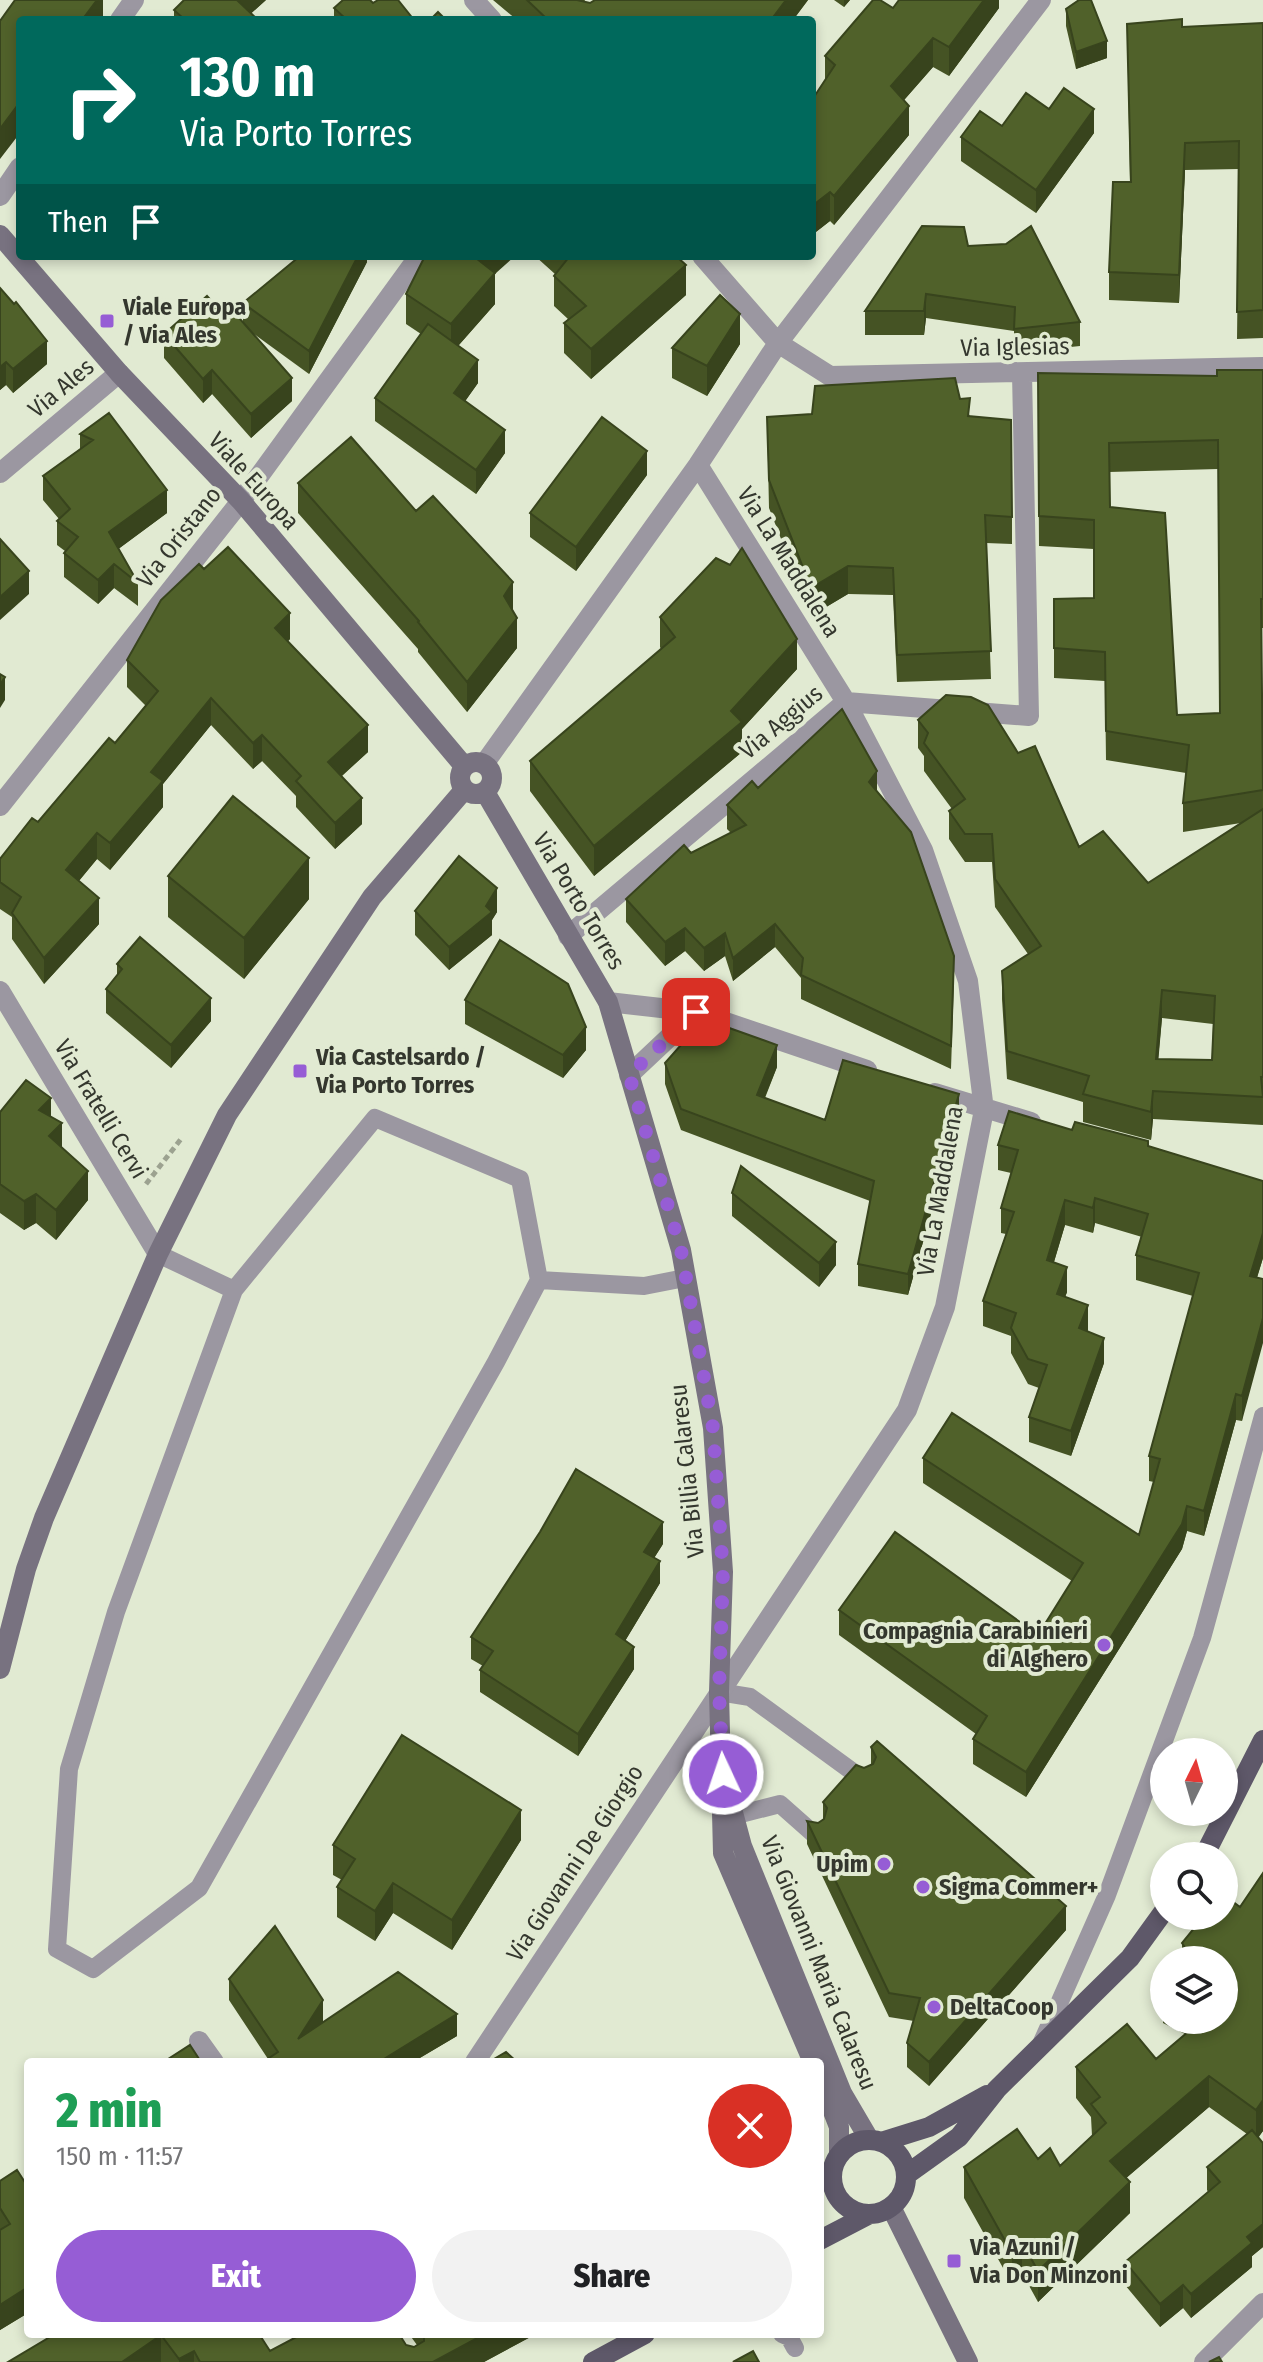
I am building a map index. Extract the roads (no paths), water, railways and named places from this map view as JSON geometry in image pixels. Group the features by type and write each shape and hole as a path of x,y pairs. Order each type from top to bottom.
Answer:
{"main road":[{"path":"1211,1842 1263,1740"},
{"path":"906,2175 959,2137 997,2089 1130,1958 1150,1930"},
{"path":"824,2182 836,2161 855,2141 875,2141 929,2127 997,2089"},
{"path":"824,2238 870,2214 891,2207 905,2188 904,2163 897,2151 875,2141"},
{"path":"836,2161 831,2175 839,2199 848,2208 870,2214"},
{"path":"593,2362 638,2338"}],"street":[{"path":"474,0 488,16"},
{"path":"474,791 459,780 474,765 698,465 778,343 1041,0"},
{"path":"0,196 16,173"},
{"name":"Viale Europa","path":"0,235 16,254"},
{"name":"Viale Europa","path":"22,260 119,373 241,501 474,765"},
{"name":"Via Oristano","path":"0,806 241,501 416,260"},
{"name":"Via Iglesias","path":"705,260 778,343 830,376 1263,367"},
{"name":"Via Ales","path":"0,473 119,373"},
{"name":"Via Aggius","path":"568,936 846,702 1029,716 1022,373"},
{"name":"Via La Maddalena","path":"698,465 846,702 923,850 968,981 984,1110 945,1307 907,1410 719,1692"},
{"path":"0,1669 26,1569 44,1518 158,1254 227,1115 372,897 474,791 492,778 489,767 474,765"},
{"name":"Via Porto Torres","path":"474,791 608,1002 696,1012 893,1079"},
{"name":"Via Fratelli Cervi","path":"0,991 158,1254"},
{"path":"608,1002 629,1075 696,1012"},
{"name":"Via Billia Calaresu","path":"629,1075 681,1250 713,1428 723,1572 719,1692 723,1774"},
{"path":"924,1089 984,1110 1058,1129"},
{"name":"Via Giovanni De Giorgio","path":"478,2058 719,1692"},
{"name":"Via Giovanni Maria Calaresu","path":"723,1774 742,1846 842,2093 875,2141"},
{"name":"Via Giovanni Maria Calaresu","path":"723,1774 723,1853 811,2058"},
{"path":"199,2041 211,2058"},
{"name":"Via Giovanni Maria Calaresu","path":"824,2088 839,2127 836,2161"},
{"path":"891,2207 968,2362"},
{"path":"1204,2362 1263,2303"}],"lane":[{"path":"375,1118 520,1179 539,1280 199,1888 93,1969 57,1949 69,1769 116,1612 234,1290 375,1118"},
{"path":"158,1254 234,1290"},
{"path":"539,1280 644,1286 685,1278"},
{"path":"1041,2045 1107,1895 1202,1638 1263,1416"},
{"path":"719,1692 750,1697 864,1780"},
{"path":"733,1816 780,1804 815,1835"},
{"path":"790,2338 795,2348"}],"place":[{"name":"Viale Europa / Via Ales","path":"107,321"},
{"name":"Via Castelsardo / Via Porto Torres","path":"300,1071"},
{"name":"Compagnia Carabinieri di Alghero","path":"1104,1645"},
{"name":"Upim","path":"884,1864"},
{"name":"Sigma Commer+","path":"923,1887"},
{"name":"DeltaCoop","path":"934,2007"},
{"name":"Via Azuni / Via Don Minzoni","path":"954,2261"}]}
